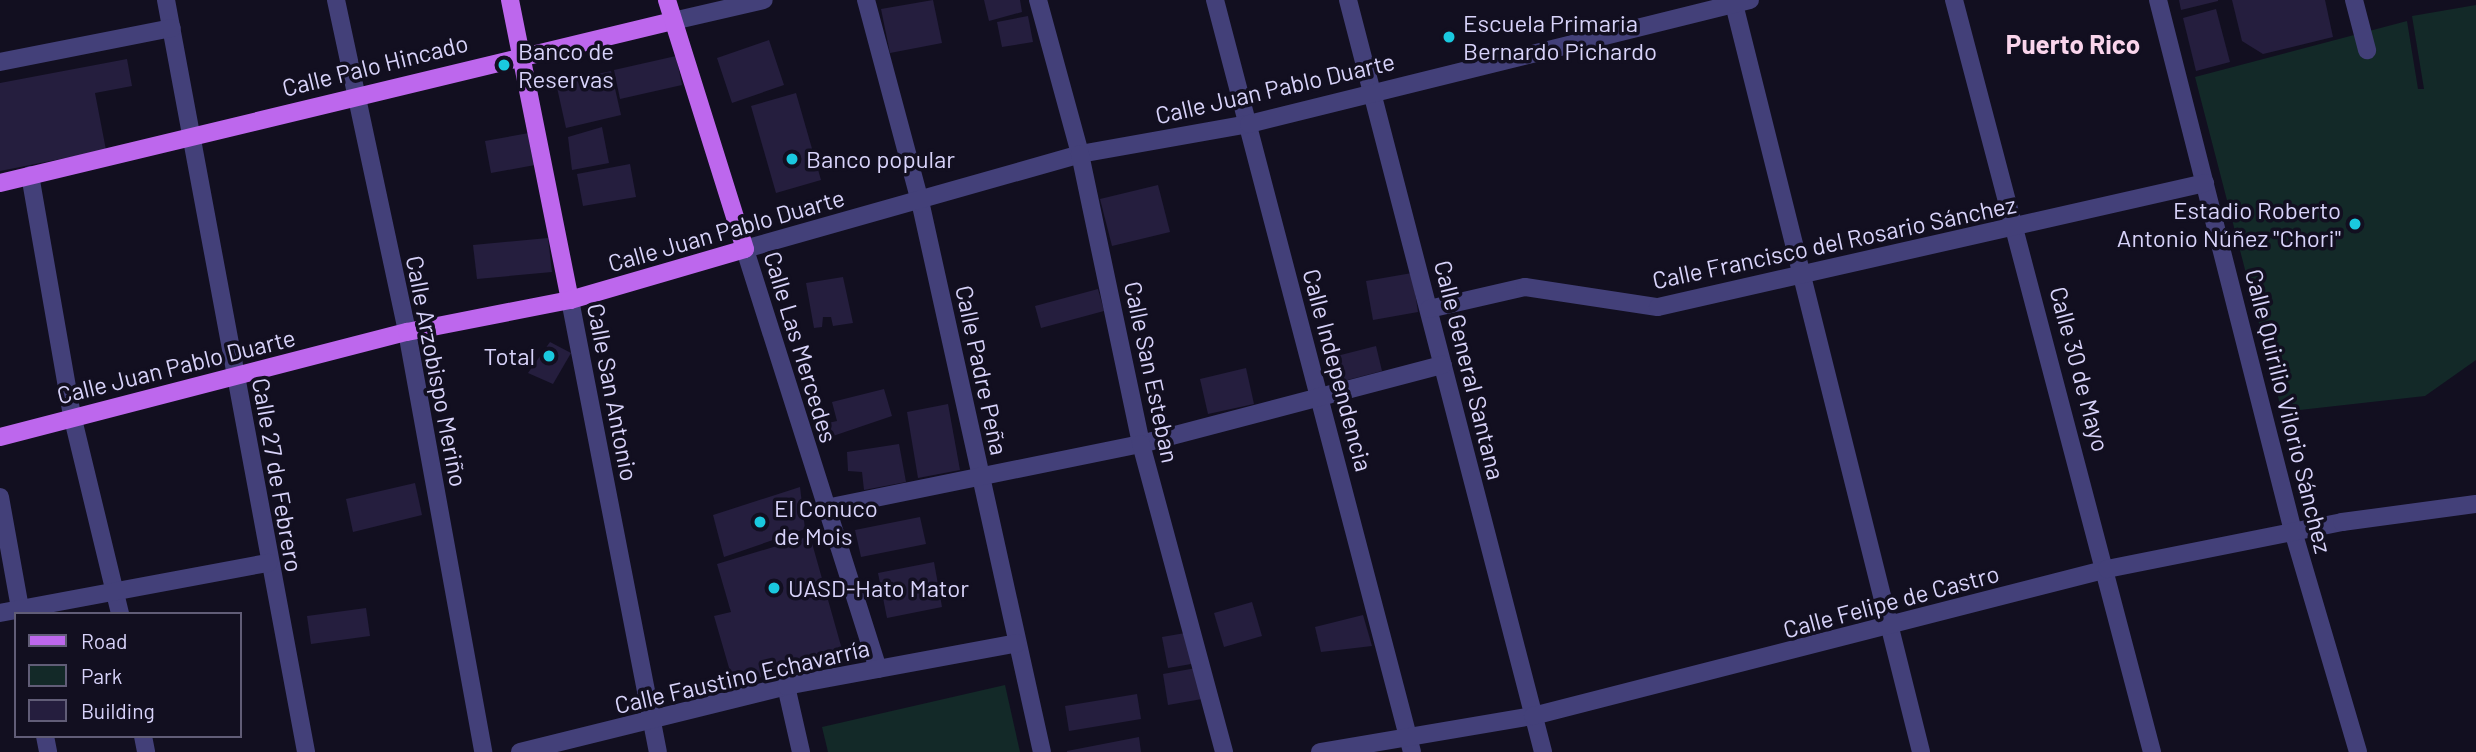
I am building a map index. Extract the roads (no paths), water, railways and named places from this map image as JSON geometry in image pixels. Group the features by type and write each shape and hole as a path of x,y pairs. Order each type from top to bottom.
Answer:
{"main road":[{"name":"Calle San Antonio","path":"510,0 570,300"},
{"name":"Calle Las Mercedes","path":"667,0 745,249"},
{"name":"Calle Palo Hincado","path":"0,183 196,138 354,94 673,21"},
{"name":"Calle Juan Pablo Duarte","path":"0,437 72,415 235,378 407,332 570,300 745,249"}],"street":[{"name":"Calle 27 de Febrero","path":"166,0 196,138 268,563 306,752"},
{"name":"Calle Arzobispo Meriño","path":"336,0 407,332 483,752"},
{"name":"Calle Palo Hincado","path":"673,21 764,0"},
{"name":"Calle Padre Peña","path":"866,0 920,201 1042,752"},
{"name":"Calle San Esteban","path":"1038,0 1080,154 1141,444 1224,752"},
{"name":"Calle Independencia","path":"1215,0 1410,746"},
{"name":"Calle General Santana","path":"1348,0 1375,91 1543,752"},
{"name":"Calle 30 de Mayo","path":"1954,0 2018,230 2152,752"},
{"name":"Calle Quirilio Vilorio Sánchez","path":"2158,0 2293,531 2358,752"},
{"path":"2354,0 2367,50"},
{"path":"1739,1 1921,752"},
{"name":"Calle Juan Pablo Duarte","path":"745,249 1080,154 1249,124 1739,1"},
{"path":"0,62 172,28"},
{"path":"30,175 72,415 120,612"},
{"name":"Calle Francisco del Rosario Sánchez","path":"1429,309 1525,287 1658,307 2018,230 2206,183"},
{"name":"Calle Las Mercedes","path":"745,249 878,669"},
{"name":"Calle San Antonio","path":"570,300 658,752"},
{"path":"826,508 981,481 1141,444 1321,400 1443,365"},
{"path":"0,497 21,612 115,588 268,563"},
{"name":"Calle Felipe de Castro","path":"1320,752 1410,746 1889,628 2107,569 2293,531 2476,504"},
{"name":"Calle Faustino Echavarría","path":"520,752 652,724 786,686 1017,643"},
{"path":"786,686 801,752"}],"place":[{"name":"Escuela Primaria Bernardo Pichardo","path":"1449,37"},
{"name":"Banco de Reservas","path":"504,65"},
{"name":"Banco popular","path":"792,159"},
{"name":"Estadio Roberto Antonio Núñez \"Chori\"","path":"2355,224"},
{"name":"Total","path":"549,356"},
{"name":"El Conuco de Mois","path":"760,522"},
{"name":"UASD-Hato Mator","path":"774,588"}],"district":[{"name":"Puerto Rico","path":"2073,44"}]}
